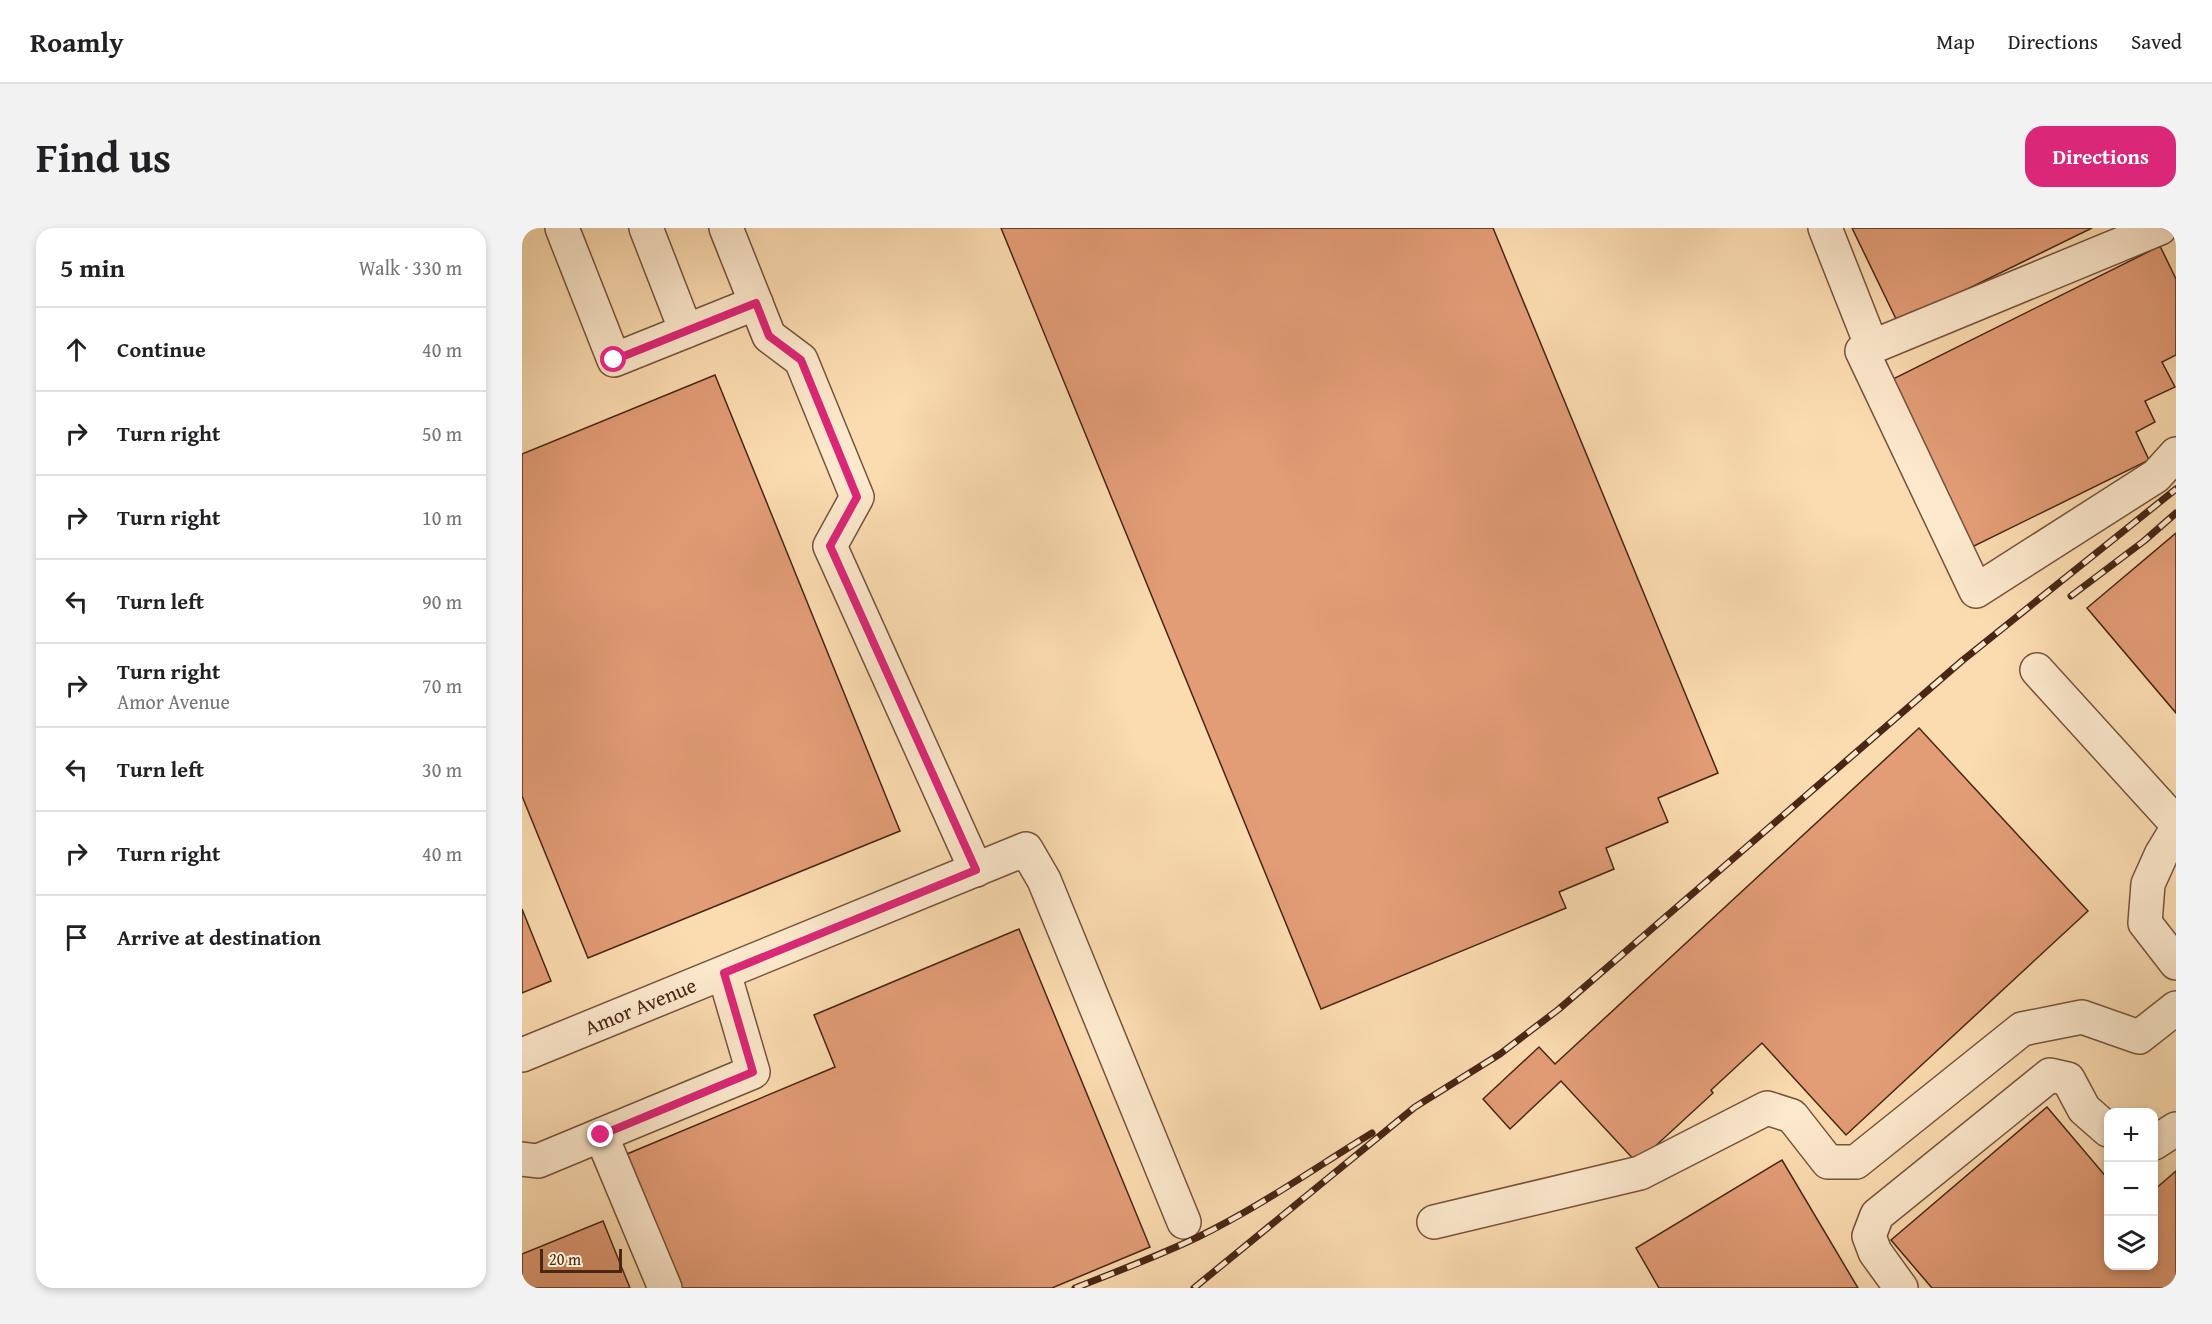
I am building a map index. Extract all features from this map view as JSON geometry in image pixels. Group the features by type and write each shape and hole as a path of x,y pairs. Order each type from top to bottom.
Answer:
{"street":[{"path":"562,228 614,360 756,303"},
{"path":"646,228 686,331"},
{"path":"726,228 769,336 801,360 857,497 830,546 976,870"},
{"path":"1825,228 1872,347"},
{"path":"2160,228 1862,351 1976,591 2157,476 2176,454"},
{"path":"2037,670 2176,823"},
{"path":"2176,830 2161,855 2148,884 2145,922 2176,963"},
{"name":"Amor Avenue","path":"522,1055 1026,849 1044,880 1184,1222"},
{"path":"522,1159 538,1161 753,1072 724,973"},
{"path":"1434,1222 1640,1173 1767,1108 1792,1116 1828,1162 1856,1162 2022,1029 2082,1017 2139,1037 2176,1008"},
{"path":"1901,1288 1875,1252 1869,1236 1877,1215 2050,1075 2068,1079 2084,1109 2104,1126"},
{"path":"2158,1140 2176,1129"},
{"path":"601,1135 665,1288"}],"building":[{"path":"1001,228 1493,228 1718,773 1658,798 1668,822 1606,848 1614,869 1559,892 1566,908 1321,1009"},
{"path":"1852,228 2092,228 1898,323"},
{"path":"2160,246 2176,279 2176,355 2162,362 2175,387 2145,401 2155,422 2136,432 2149,460 1970,548 1889,381"},
{"path":"715,375 900,831 588,958 522,796 522,454"},
{"path":"2176,533 2176,713 2087,608"},
{"path":"1919,728 2088,911 1846,1135 1762,1043 1711,1090 1713,1093 1637,1163 1561,1081 1510,1129 1483,1099 1539,1047 1555,1064"},
{"path":"522,909 551,981 522,993"},
{"path":"1019,929 1150,1247 1052,1288 682,1288 627,1154 835,1067 814,1015"},
{"path":"2047,1107 2104,1174 2104,1270 2158,1270 2158,1187 2176,1171 2176,1288 1932,1288 1891,1240"},
{"path":"1782,1160 1858,1288 1659,1288 1636,1248"},
{"path":"603,1221 630,1288 522,1288 522,1254"}],"railway":[{"path":"1194,1288 1415,1107 1500,1054 1559,1009 1963,660 2176,489"},
{"path":"2071,596 2144,541 2176,513"},
{"path":"1075,1288 1168,1251 1220,1226 1372,1133"}],"route":[{"path":"601,1135 753,1072 724,973 976,870 830,546 857,497 801,360 769,336 756,303 614,360"}]}
